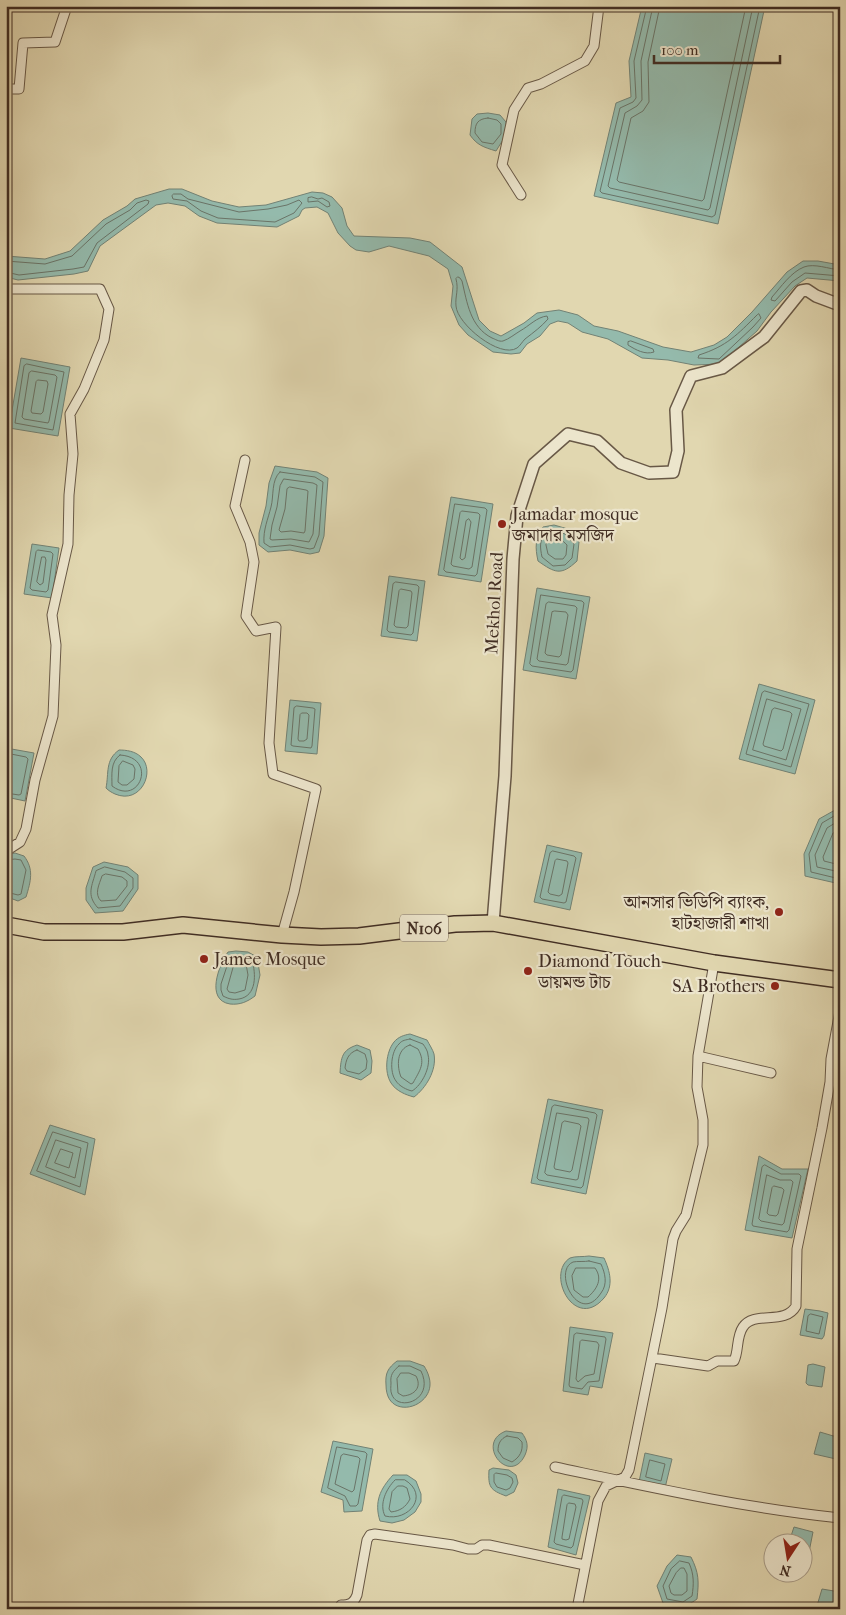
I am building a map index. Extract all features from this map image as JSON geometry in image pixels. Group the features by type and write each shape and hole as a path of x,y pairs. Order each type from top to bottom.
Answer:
{"highway":[{"name":"N106","path":"6,925 44,932 123,932 183,925 282,935 359,936 455,924 493,923 714,962 840,980"}],"street":[{"path":"6,89 19,89 23,43 55,42 67,6"},
{"path":"521,195 502,165 514,110 528,88 541,84 586,61 594,46 599,6"},
{"path":"6,289 100,289 109,309 104,340 84,389 70,414 73,454 69,494 68,544 52,614 56,644 53,716 35,780 26,829 20,842 6,851"},
{"name":"Mekhol Road","path":"493,923 505,776 517,516 534,464 568,434 597,441 621,463 649,473 673,472 678,451 676,410 691,376 722,368 764,337 800,291 807,290 816,296 840,305"},
{"path":"245,460 235,506 250,542 254,562 246,616 256,631 276,627 269,743 273,774 316,789 294,892 282,935"},
{"path":"577,1609 598,1501 606,1486 620,1481 629,1470 662,1308 673,1239 686,1215 703,1146 703,1120 697,1087 698,1056 714,962"},
{"path":"652,1358 708,1366 717,1361 734,1361 740,1333 744,1325 756,1319 788,1315 793,1312 796,1306 798,1249 824,1119 830,1082 831,1059 840,1011"},
{"path":"698,1056 771,1073"},
{"path":"555,1467 775,1511 840,1518"},
{"path":"341,1605 349,1605 358,1595 366,1540 370,1535 375,1534 468,1549 489,1545 585,1565"}],"water":[{"path":"642,6 765,6 718,224 594,196 616,103 631,97 629,61"},
{"path":"477,114 500,115 506,122 506,135 496,151 481,145 470,135 472,119"},
{"path":"169,189 182,189 212,201 239,207 266,205 312,192 323,193 332,197 342,208 347,226 354,236 410,238 430,242 462,267 479,320 490,331 501,336 537,313 559,310 578,315 594,326 618,331 663,347 691,352 714,345 727,337 787,272 803,261 818,261 840,265 840,281 807,278 795,286 771,312 757,331 720,364 694,365 642,358 608,339 582,332 568,323 558,321 550,324 540,336 527,344 520,353 493,352 468,335 459,325 451,306 453,286 448,269 429,256 389,246 369,252 356,250 338,233 328,213 317,207 305,208 299,216 277,227 217,223 199,216 185,206 168,203 156,205 100,246 88,271 18,280 6,277 6,256 45,259 70,251 103,220 135,199"},
{"path":"21,358 70,367 58,436 9,428"},
{"path":"275,466 317,472 328,478 324,536 319,552 310,554 290,550 268,552 259,545 259,533 266,506 269,483"},
{"path":"451,497 493,504 481,582 438,575"},
{"path":"554,525 568,529 579,542 577,561 562,571 549,568 538,561 537,556 536,543 540,531 543,527"},
{"path":"32,544 59,548 52,598 24,594"},
{"path":"389,576 425,581 417,641 381,636"},
{"path":"537,588 590,597 576,679 523,670"},
{"path":"759,684 815,700 795,774 739,759"},
{"path":"290,700 321,703 317,754 285,751"},
{"path":"6,748 34,753 25,801 6,797"},
{"path":"119,750 136,753 145,763 147,770 146,778 139,791 132,795 115,794 106,788 111,758"},
{"path":"835,810 840,813 840,884 805,876 804,854 819,819"},
{"path":"547,845 582,853 570,910 534,902"},
{"path":"15,853 24,856 30,870 26,897 18,901 6,895 6,855"},
{"path":"104,862 128,867 138,875 138,889 123,911 95,913 86,900 86,888 93,867"},
{"path":"228,952 248,952 257,957 260,975 255,996 243,1003 230,1004 222,1001 218,996 216,981"},
{"path":"410,1034 427,1040 433,1052 434,1060 430,1078 423,1089 414,1097 401,1092 393,1086 387,1073 387,1062 391,1046 401,1036"},
{"path":"357,1045 370,1050 372,1061 371,1073 361,1080 340,1073 343,1055 348,1049"},
{"path":"548,1099 603,1110 586,1194 531,1183"},
{"path":"50,1125 95,1139 85,1195 30,1174"},
{"path":"759,1156 782,1169 808,1169 792,1238 745,1230"},
{"path":"589,1256 604,1258 608,1268 610,1283 604,1298 593,1307 583,1308 574,1305 567,1297 562,1287 561,1276 563,1266 570,1258"},
{"path":"805,1309 828,1313 822,1339 800,1335"},
{"path":"570,1327 613,1333 602,1388 590,1386 588,1395 563,1391"},
{"path":"397,1361 410,1361 424,1366 429,1376 430,1388 426,1396 419,1403 402,1407 394,1404 388,1397 386,1377 389,1369"},
{"path":"813,1364 825,1367 822,1387 806,1383 808,1365"},
{"path":"506,1431 522,1433 527,1443 525,1455 519,1464 504,1465 498,1460 494,1452 493,1444 497,1437"},
{"path":"820,1432 840,1438 840,1449 836,1459 814,1454"},
{"path":"333,1441 373,1449 362,1511 344,1512 343,1500 321,1492"},
{"path":"645,1453 672,1459 665,1488 639,1482"},
{"path":"493,1468 509,1470 516,1475 518,1483 514,1492 506,1496 493,1490 489,1480 489,1470"},
{"path":"393,1475 407,1475 416,1481 421,1494 421,1502 415,1512 404,1520 392,1523 380,1521 378,1502 385,1485"},
{"path":"558,1489 590,1496 576,1555 548,1547"},
{"path":"794,1527 813,1532 792,1532"},
{"path":"677,1555 691,1557 698,1577 697,1599 681,1607 663,1603 657,1586 667,1566"},
{"path":"822,1589 840,1592 840,1609 816,1609"}],"place":[{"name":"Jamadar mosque জমাদার মসজিদ","path":"502,524"},
{"name":"আনসার ভিডিপি ব্যাংক, হাটহাজারী শাখা","path":"779,912"},
{"name":"Jamee Mosque","path":"204,959"},
{"name":"Diamond Touch ডায়মন্ড টাচ","path":"528,971"},
{"name":"SA Brothers","path":"775,986"}]}
